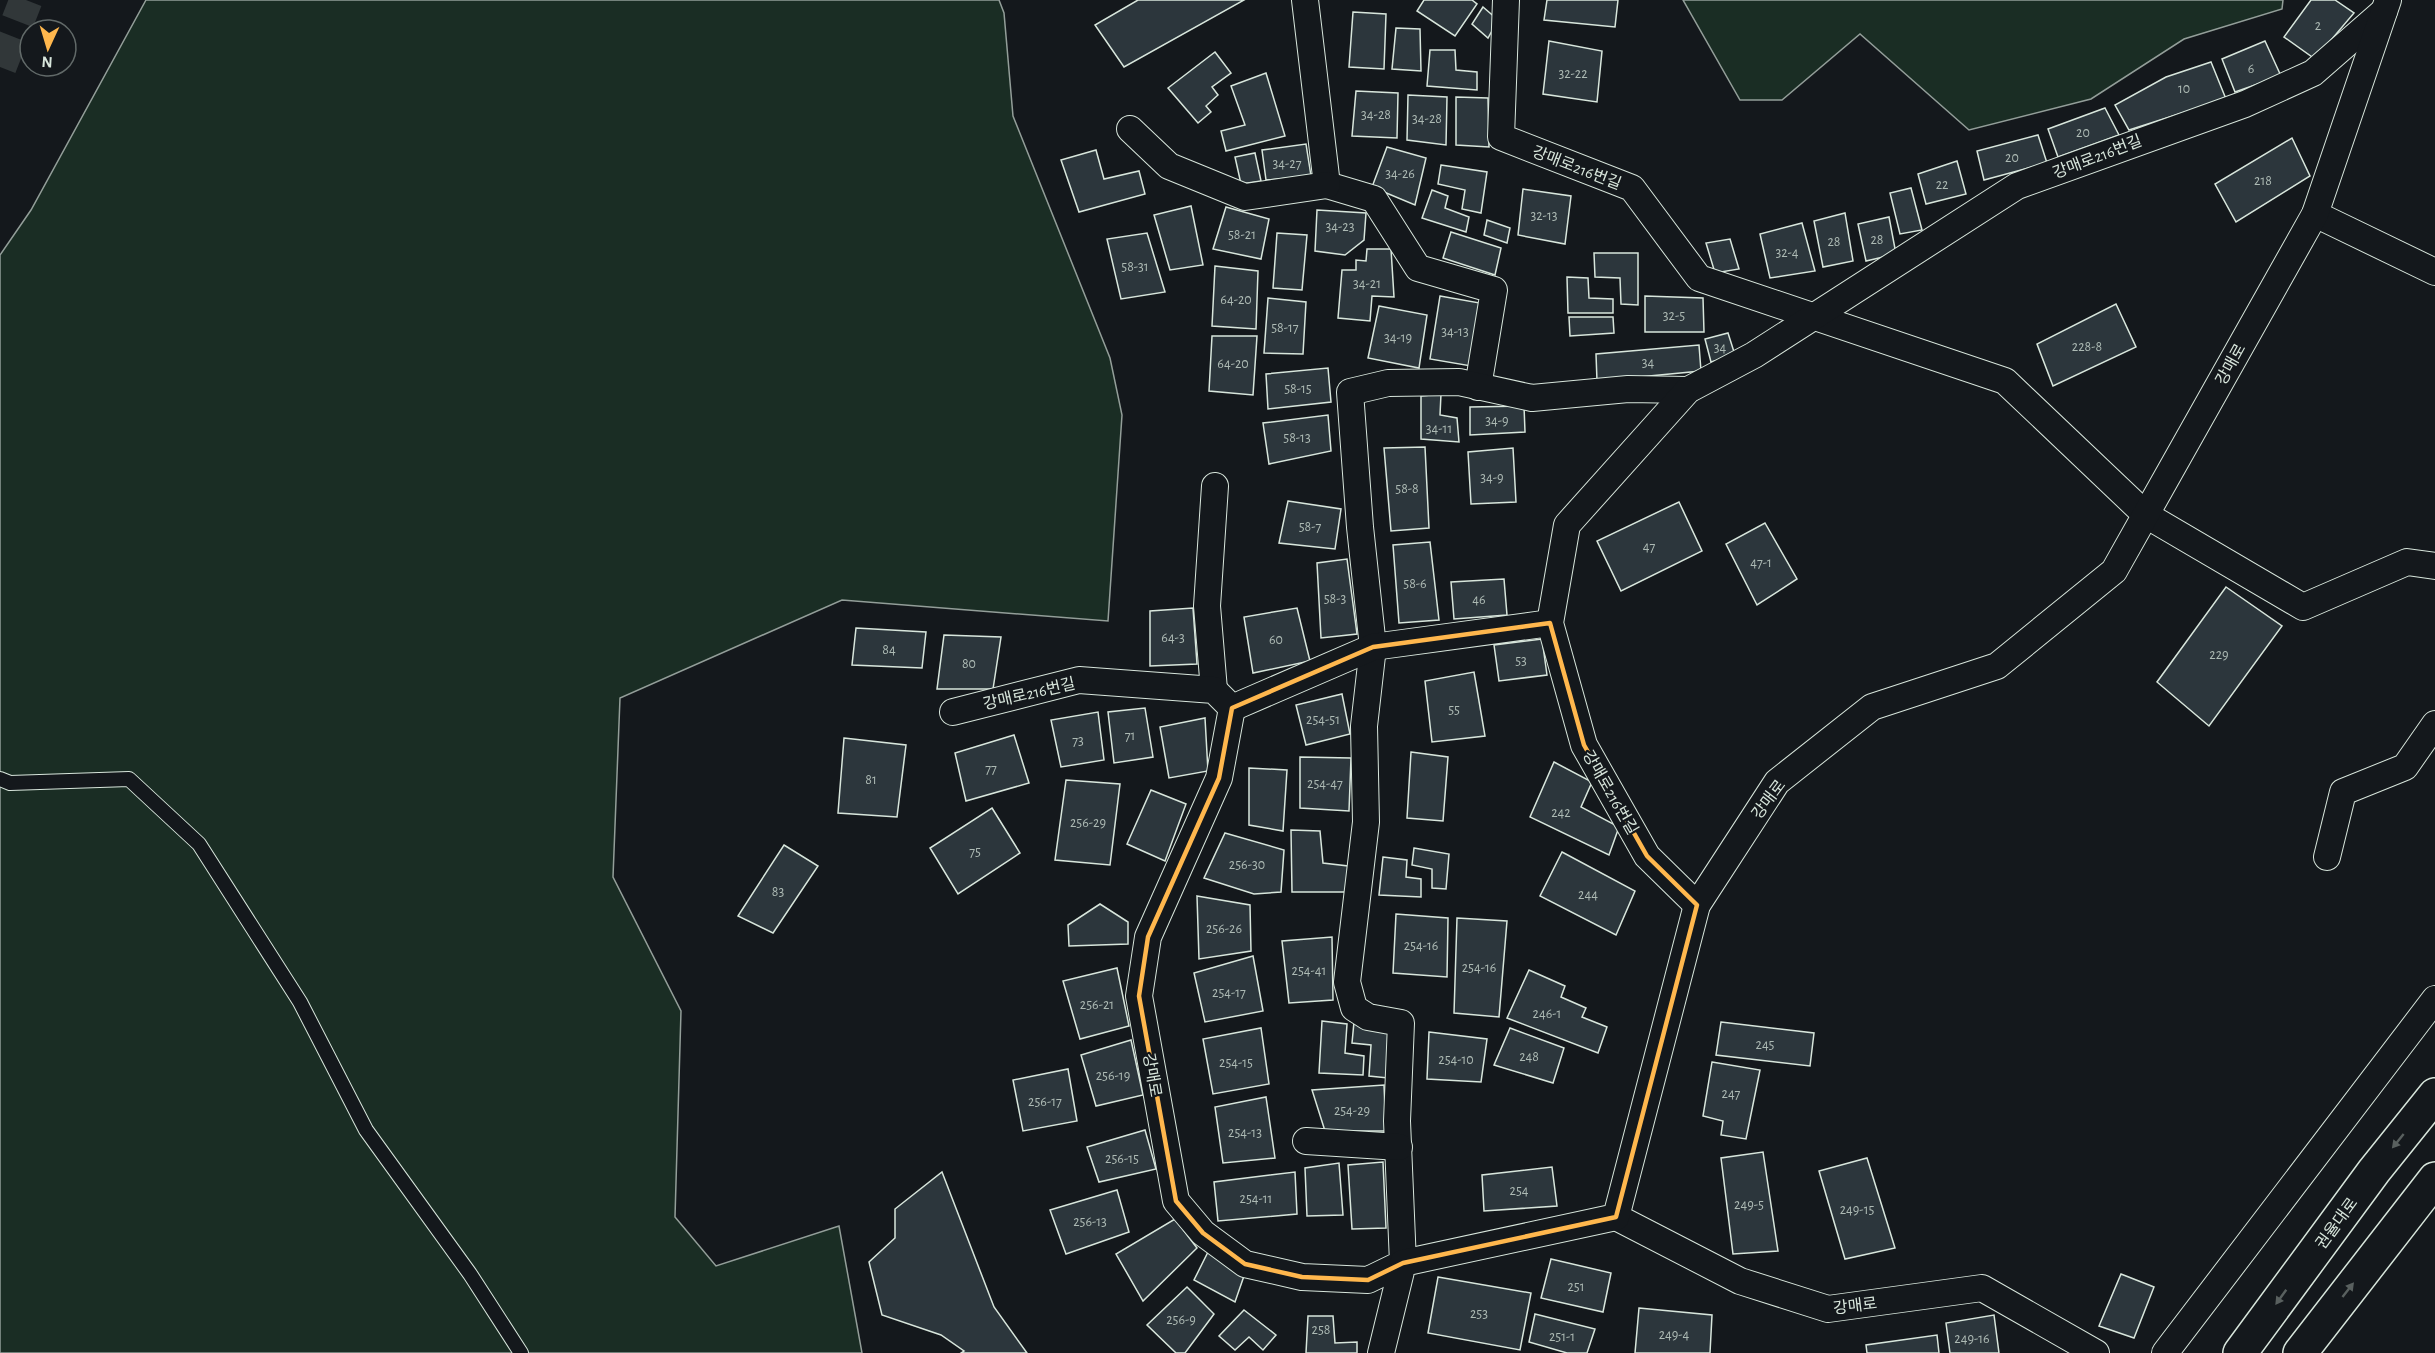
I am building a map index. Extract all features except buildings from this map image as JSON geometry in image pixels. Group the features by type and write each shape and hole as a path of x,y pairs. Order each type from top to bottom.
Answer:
{"highway":[{"name":"권율대로","path":"2240,1353 2374,1171 2435,1095"},
{"path":"2300,1353 2435,1179"}],"street":[{"path":"1305,0 1327,185"},
{"name":"강매로216번길","path":"1506,0 1501,137 1632,188 1699,278 1812,318"},
{"name":"강매로216번길","path":"1697,905 1647,856 1584,745 1550,623 1567,525 1688,390 1754,355 2017,186 2245,104 2313,73 2387,5"},
{"name":"강매로","path":"1616,1217 1697,905 1777,782 1872,707 1997,666 2114,570 2314,214 2387,5"},
{"path":"1130,129 1169,166 1245,197 1327,185 1374,199 1419,268 1494,290 1478,387"},
{"path":"2314,214 2435,272"},
{"path":"1812,318 2005,381 2146,515 2303,607 2407,562 2435,566"},
{"name":"강매로216번길","path":"1374,647 1360,527 1350,392 1388,383 1459,382 1532,398 1628,388 1688,390"},
{"path":"1215,486 1207,606 1214,690 1232,708 1374,647 1550,623"},
{"path":"1374,647 1365,726 1366,822 1347,982 1354,1008 1368,1017 1401,1023 1399,1147 1404,1263 1381,1353"},
{"name":"강매로216번길","path":"953,712 1078,680 1214,690"},
{"name":"강매로","path":"1232,708 1219,778 1148,937 1139,996 1176,1201 1203,1233 1245,1264 1302,1277 1368,1280 1404,1263 1616,1217 1740,1281 1828,1309 1982,1288 2096,1353"},
{"path":"2327,857 2343,792 2405,767 2435,724"},
{"path":"2165,1353 2435,999"},
{"path":"1306,1141 1399,1147"}],"lane":[{"path":"0,779 10,783 129,779 199,844 300,1002 366,1130 470,1274 520,1353"}],"highlighted area":[{"path":"1550,623 1584,745 1647,856 1697,905 1616,1217 1403,1263 1368,1280 1302,1277 1245,1264 1203,1233 1176,1201 1139,996 1148,937 1219,778 1232,708 1373,647"}],"green space":[{"path":"146,0 999,0 1004,13 1013,116 1110,358 1122,415 1108,621 842,600 620,698 613,877 681,1011 675,1217 716,1266 839,1226 862,1353 0,1353 0,255 31,210"},
{"path":"1683,0 2283,0 2282,9 2184,39 2091,99 1969,130 1860,34 1782,100 1740,100"}],"tunnel":[{"path":"0,67 26,0"}]}
